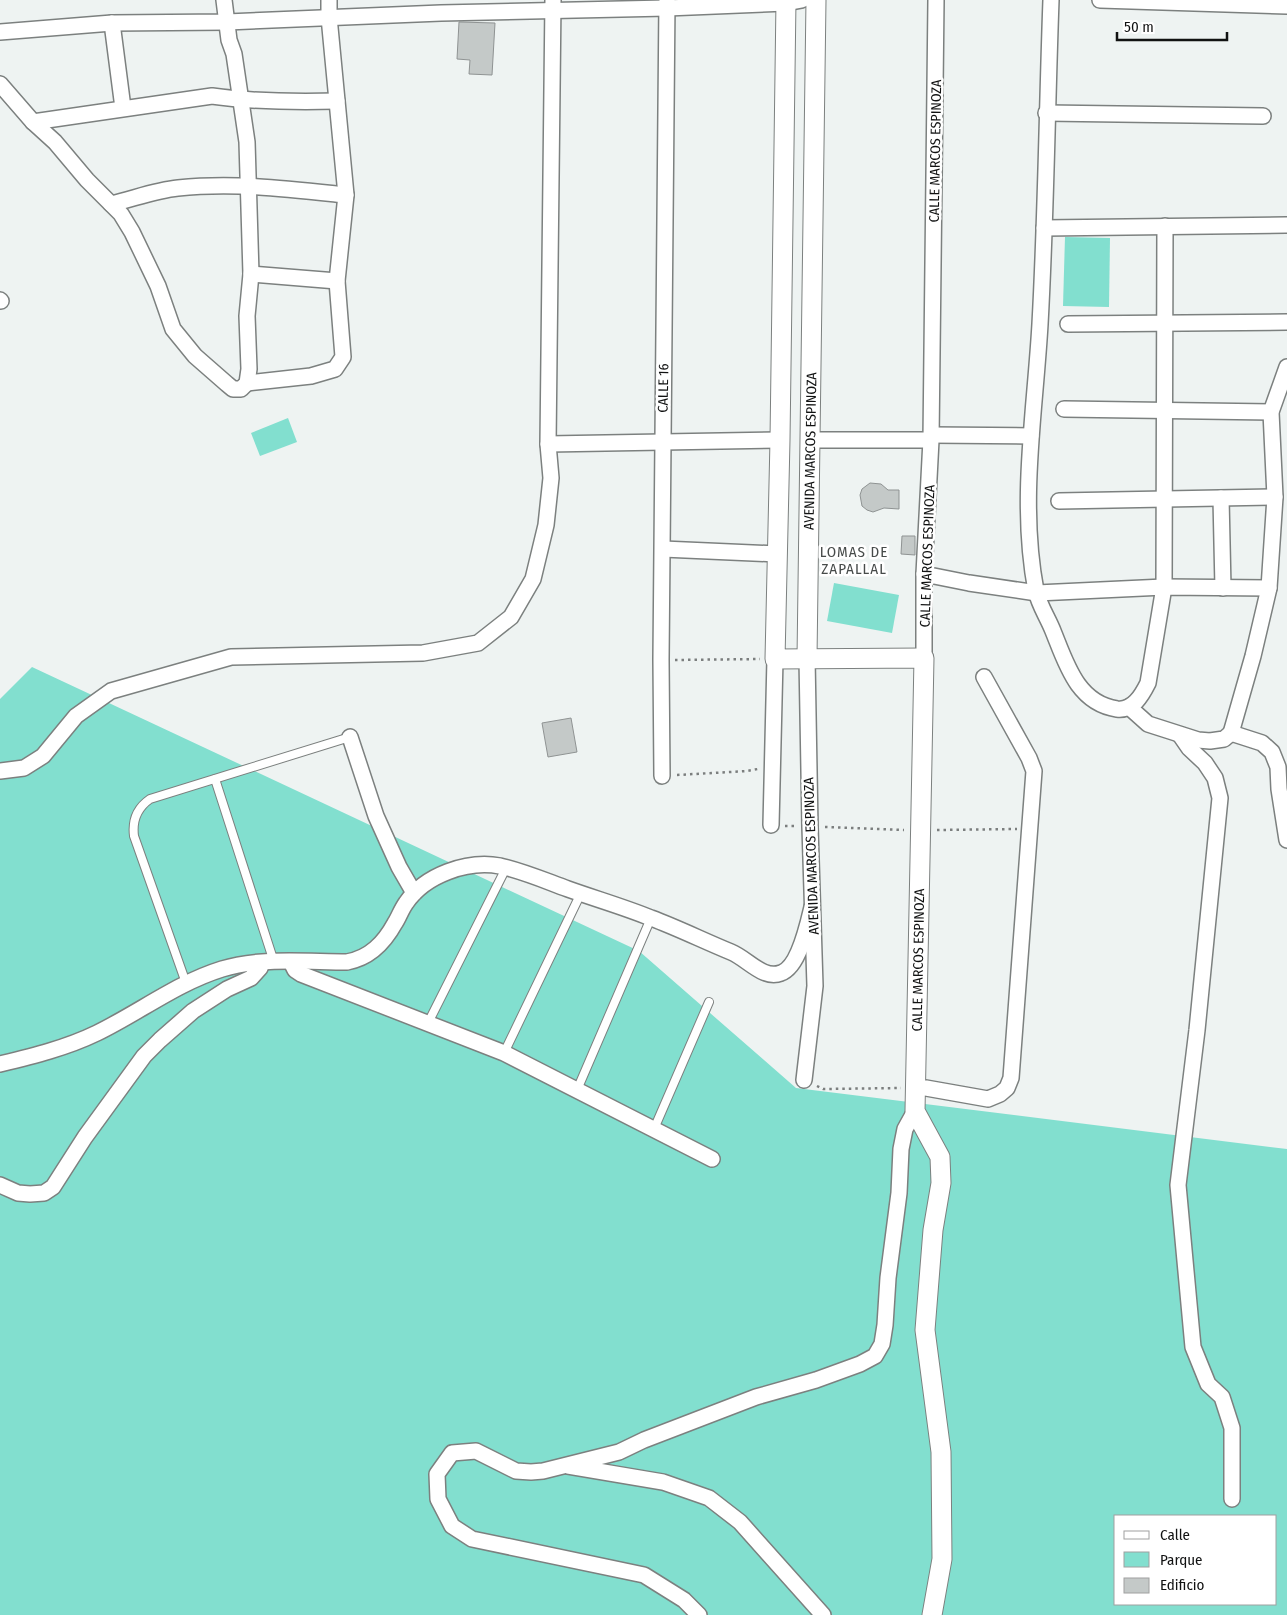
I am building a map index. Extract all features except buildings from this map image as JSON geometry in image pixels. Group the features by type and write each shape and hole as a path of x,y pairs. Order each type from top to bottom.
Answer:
{"street":[{"path":"0,84 33,122 121,214 158,286 172,329 195,356 233,389 242,389 247,383 249,369 247,316 251,274 247,142 242,100 224,0"},
{"path":"247,383 311,376 335,369 343,357 337,281 346,196 329,0"},
{"name":"AVENIDA MARCOS ESPINOZA","path":"804,1080 815,986 807,658 816,0"},
{"name":"CALLE MARCOS ESPINOZA","path":"915,1111 924,574 931,438 936,0"},
{"path":"1051,0 1040,324 1028,502 1030,546 1037,593 1069,670 1080,688 1090,698 1118,709 1129,707 1142,695 1148,683 1164,587 1166,226"},
{"path":"1100,0 1287,6"},
{"path":"0,32 112,22 227,22 329,17 441,6 791,1 771,825"},
{"name":"CALLE 16","path":"662,776 661,660 667,4"},
{"path":"0,770 24,768 43,756 76,716 111,691 231,657 423,653 478,643 511,618 534,579 546,525 551,478 548,444 553,5"},
{"path":"112,22 123,108"},
{"path":"33,122 212,96 242,100 287,102 337,101"},
{"path":"1046,113 1263,116"},
{"path":"111,204 176,188 248,185 346,196"},
{"path":"1044,228 1286,225"},
{"path":"251,274 337,281"},
{"path":"1068,324 1287,322"},
{"path":"1129,707 1148,724 1180,735 1210,741 1224,739 1231,733 1269,588 1275,497 1271,412 1287,367"},
{"path":"1064,409 1271,412"},
{"path":"810,440 1031,436"},
{"path":"548,444 780,440"},
{"path":"1059,501 1275,497"},
{"path":"1222,498 1223,588"},
{"path":"663,549 777,554"},
{"path":"924,574 1037,593 1164,587 1269,588"},
{"path":"775,659 924,658"},
{"path":"915,1088 926,1088 988,1100 1007,1088 1011,1078 1034,771 1029,758 984,678"},
{"path":"1231,733 1262,743 1272,752 1278,766 1279,789 1287,840"},
{"path":"1180,735 1189,748 1205,763 1215,778 1220,798 1198,1021 1178,1185 1193,1347 1208,1384 1222,1397 1232,1428 1232,1499"},
{"path":"350,738 376,816 399,867 414,893"},
{"path":"0,1064 44,1053 90,1036 186,983 223,968 268,962 347,962 362,958 369,955 381,944 396,923 406,902 414,893 433,879 464,867 486,865 506,868 581,893 651,918 742,957 764,974 775,975 784,972 793,963 803,940 812,906"},
{"path":"0,1185 18,1193 30,1194 44,1193 53,1187 85,1136 144,1056 193,1011 251,978 268,962"},
{"path":"292,962 295,970 301,974 504,1053 712,1159"},
{"path":"699,1615 684,1600 644,1575 472,1539 452,1526 438,1498 437,1474 452,1453 476,1450 516,1472 531,1472 619,1452 644,1440 756,1397 816,1380 860,1364 875,1356 882,1344 899,1193 901,1150 905,1128 915,1111"},
{"path":"915,1111 940,1156 941,1183 933,1230 925,1330 941,1452 942,1559 932,1615"},
{"path":"564,1465 663,1482 709,1498 740,1522 823,1615"}],"lane":[{"path":"186,983 134,836 134,820 140,807 150,799 350,738"},
{"path":"215,779 268,962"},
{"path":"428,1023 506,868"},
{"path":"504,1053 581,893"},
{"path":"577,1090 651,918"},
{"path":"654,1129 709,1002"}],"path":[{"path":"661,660 775,659"},
{"path":"662,776 747,771 772,766"},
{"path":"771,825 921,830 1030,829"},
{"path":"804,1080 823,1089 915,1088"}],"green space":[{"path":"1065,237 1110,238 1109,307 1063,306"},
{"path":"288,418 297,442 260,456 251,433"},
{"path":"834,583 899,595 892,633 827,621"},
{"path":"32,667 639,951 796,1088 1287,1149 1287,1615 0,1615 0,699"}],"district":[{"name":"LOMAS DE ZAPALLAL","path":"854,560"}]}
